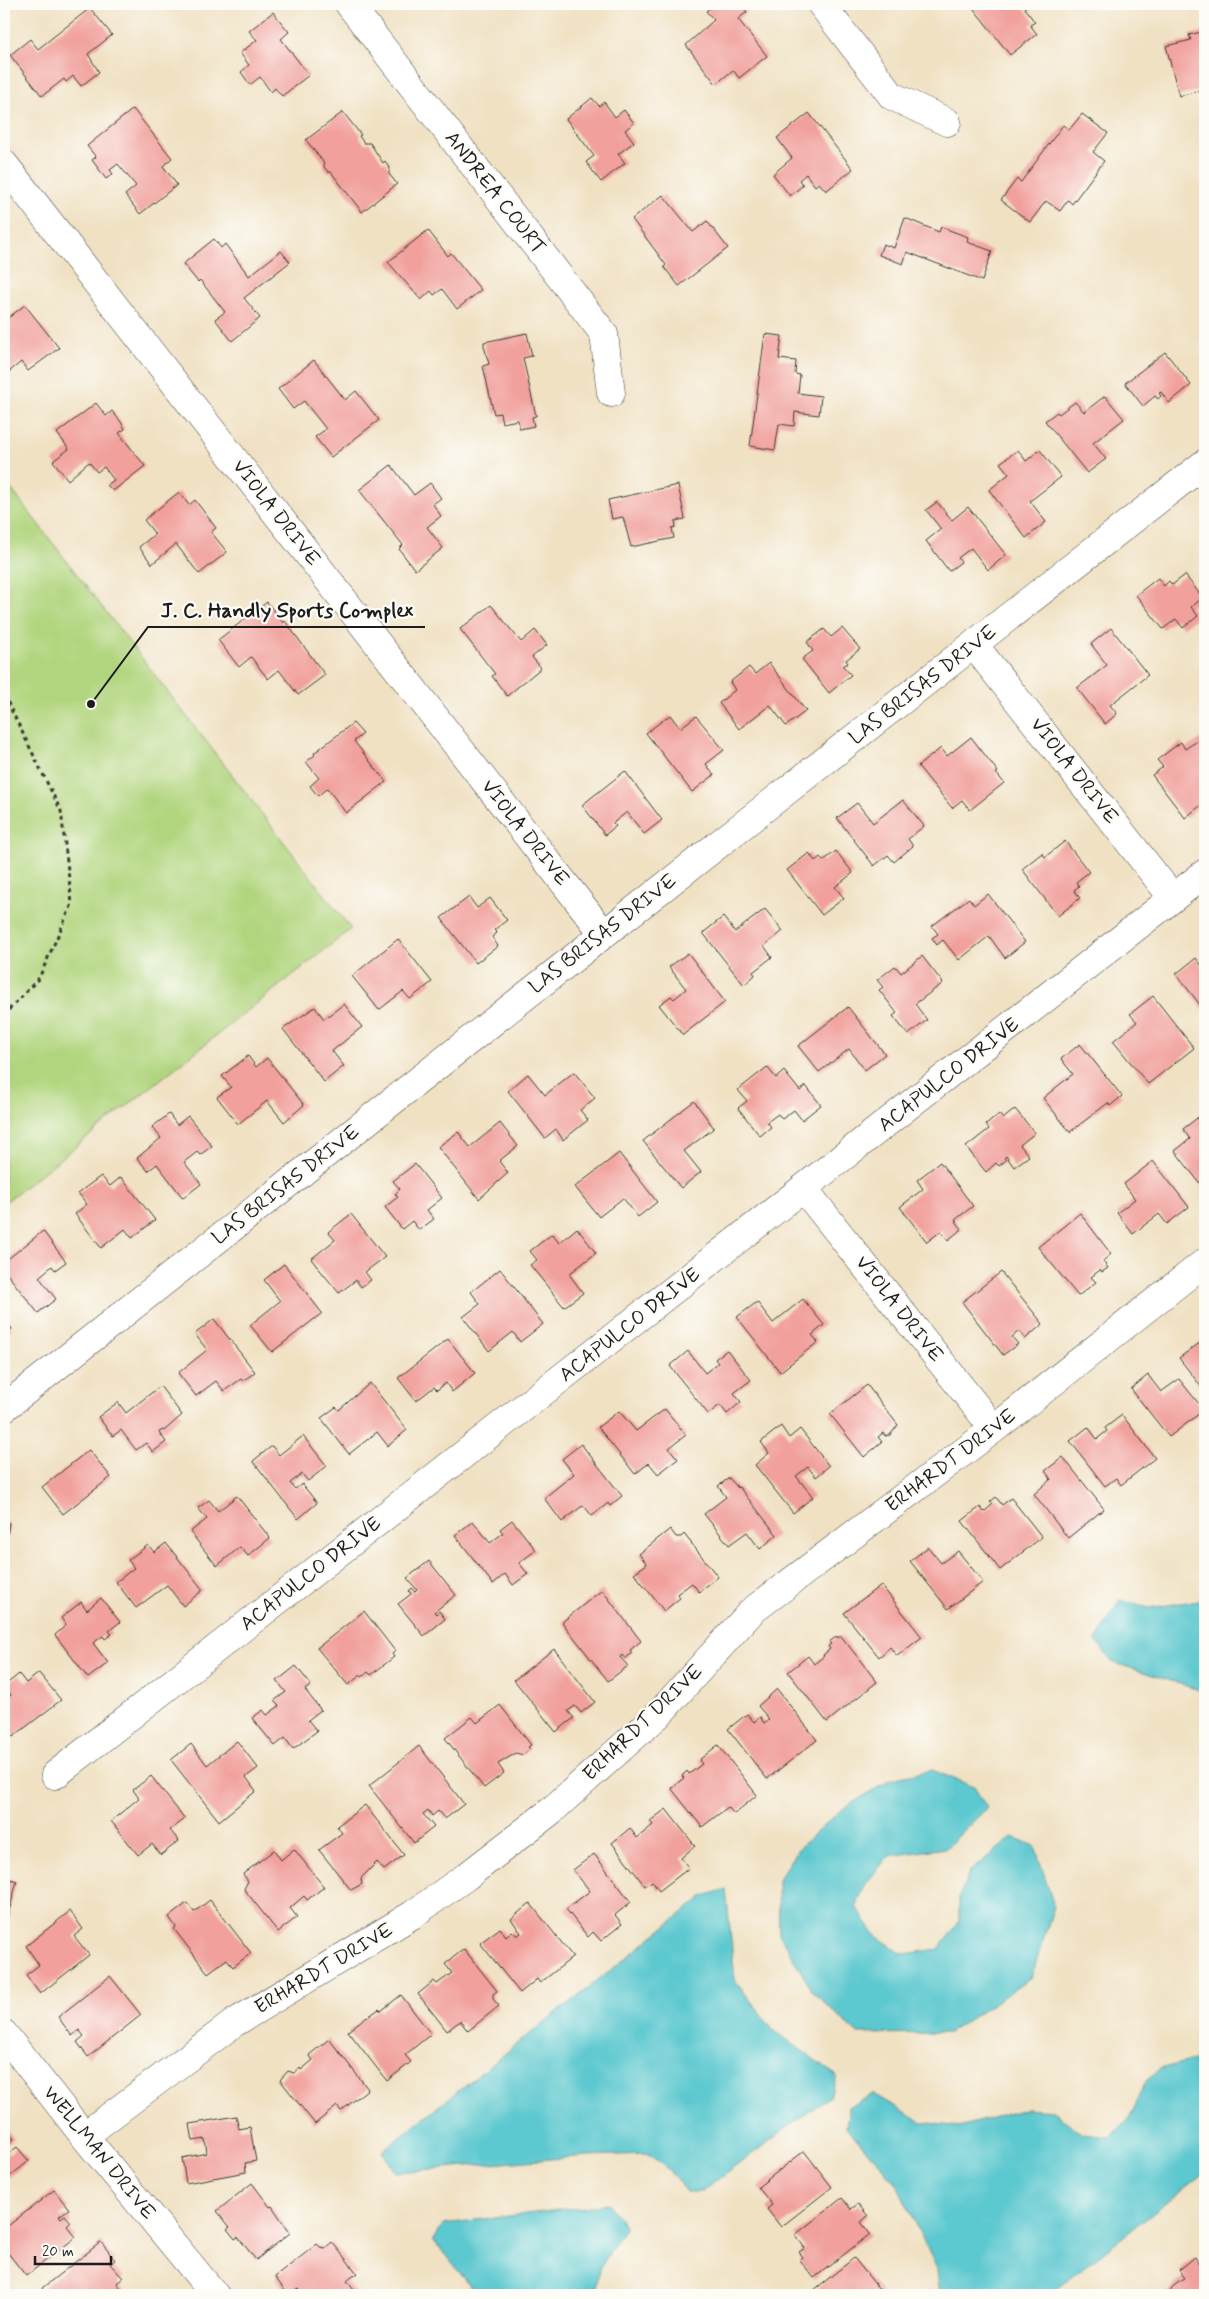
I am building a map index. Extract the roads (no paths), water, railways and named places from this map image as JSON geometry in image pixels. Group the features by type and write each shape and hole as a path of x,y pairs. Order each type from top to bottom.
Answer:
{"street":[{"name":"ANDREA COURT","path":"349,4 604,334 611,394"},
{"path":"820,4 892,96 947,122"},
{"name":"VIOLA DRIVE","path":"4,164 604,934"},
{"name":"LAS BRISAS DRIVE","path":"4,1408 1205,463"},
{"name":"VIOLA DRIVE","path":"974,645 1173,898"},
{"name":"ACAPULCO DRIVE","path":"55,1775 1205,873"},
{"name":"VIOLA DRIVE","path":"804,1189 994,1429"},
{"name":"ERHARDT DRIVE","path":"84,2136 234,2023 412,1915 467,1876 551,1811 658,1715 752,1611 994,1429 1205,1262"},
{"name":"WELLMAN DRIVE","path":"4,2034 84,2136 215,2295"}],"water":[{"path":"1205,1589 1205,1692 1112,1662 1096,1641 1120,1600 1149,1608 1199,1600"},
{"path":"932,1770 974,1787 987,1808 946,1848 889,1856 866,1883 856,1907 876,1936 903,1954 939,1949 959,1922 959,1897 970,1871 1013,1837 1035,1846 1054,1906 1031,1978 949,2033 858,2034 813,1992 779,1934 778,1879 798,1849 841,1810 892,1779"},
{"path":"726,1889 735,1980 772,2029 837,2076 830,2096 701,2192 686,2192 667,2168 648,2154 586,2156 396,2172 382,2151 704,1896"},
{"path":"1197,2059 1205,2071 1205,2173 1048,2295 940,2295 937,2269 895,2181 846,2127 849,2107 873,2094 922,2122 958,2127 1026,2109 1053,2111 1082,2134 1112,2137 1132,2113 1147,2079 1160,2069"},
{"path":"609,2204 625,2228 599,2270 595,2295 478,2295 433,2240 443,2224"}],"place":[{"name":"J. C. Handly Sports Complex","path":"91,704"}]}
